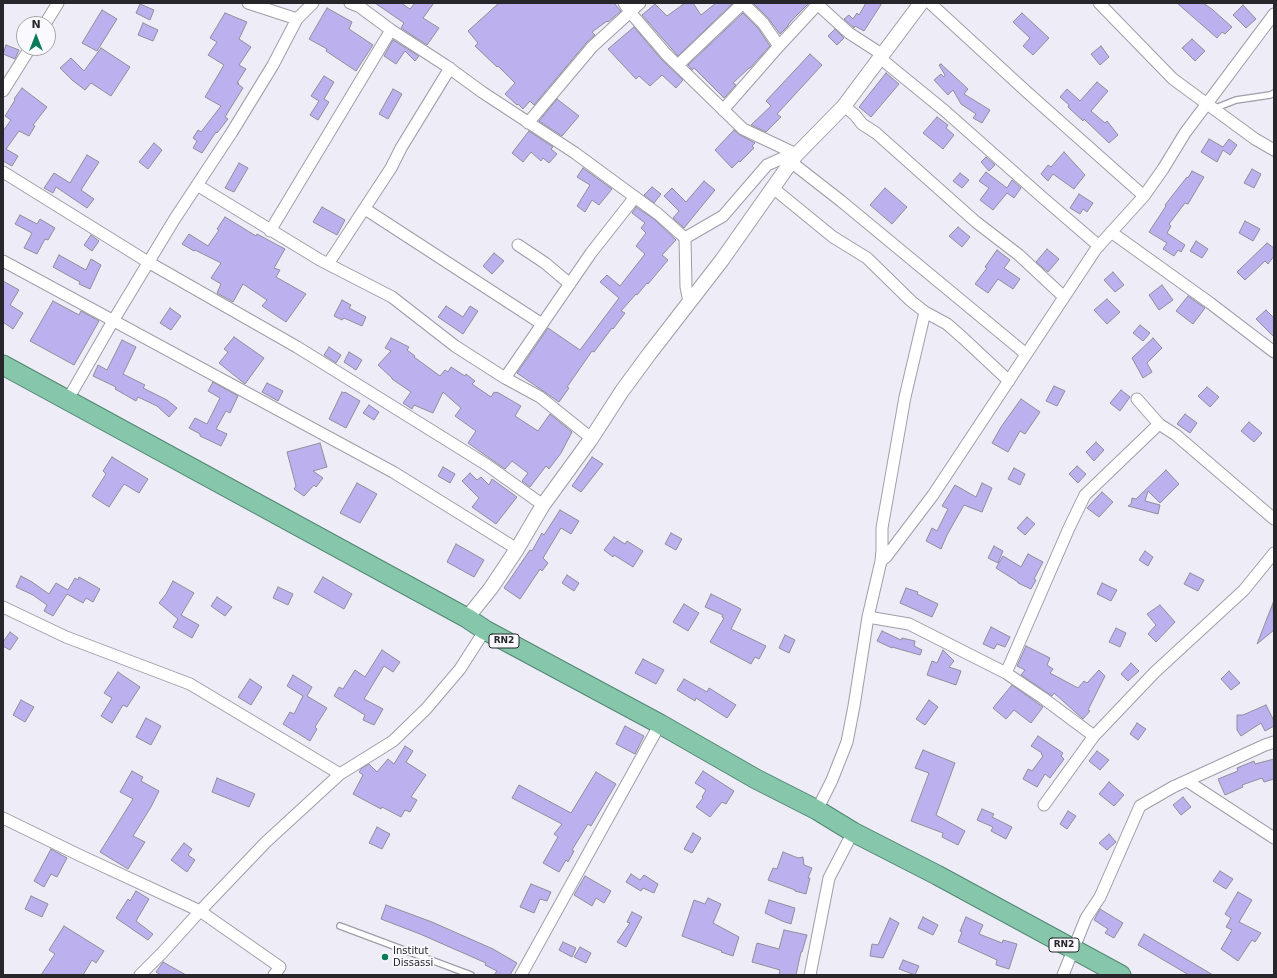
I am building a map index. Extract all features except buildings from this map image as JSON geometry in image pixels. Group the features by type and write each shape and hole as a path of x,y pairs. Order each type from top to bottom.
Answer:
{"highway":[{"name":"RN2","path":"3,365 68,399 467,618 485,630 660,724 756,779 817,810 853,832 1121,975"}],"street":[{"path":"50,16 58,3"},
{"path":"248,3 297,19"},
{"path":"68,399 148,262 232,132 273,65 297,19 314,3"},
{"path":"350,3 360,7 390,30 450,68 482,92 575,153 658,214 684,238 686,287 689,302"},
{"path":"528,122 627,8 640,3"},
{"path":"678,65 743,3 763,23 779,46"},
{"path":"467,618 491,588 517,549 543,505 592,438 622,391 726,254 794,157 844,106 922,3"},
{"path":"930,3 1028,94 1144,196"},
{"path":"1099,3 1173,79 1255,140 1274,150"},
{"path":"723,110 817,4 849,33 881,57 945,111 1099,246"},
{"path":"627,8 666,54 743,129 794,157 1026,354"},
{"path":"881,561 886,557 933,495 1099,246 1144,196 1185,133 1210,107 1274,14"},
{"path":"270,231 390,30"},
{"path":"3,91 25,56"},
{"path":"328,264 391,168 450,68"},
{"path":"844,106 855,115 862,124 876,133 976,222 1020,256 1064,297"},
{"path":"684,238 723,216 767,165 794,157"},
{"path":"3,172 148,262 298,347 487,465 543,505"},
{"path":"197,185 270,231 328,264 392,297 455,346 505,378 540,397 592,438"},
{"path":"773,188 832,237 867,258 911,301 925,312 947,324 1009,381"},
{"path":"505,378 592,253 635,197"},
{"path":"365,209 542,324"},
{"path":"1112,232 1210,303 1274,352"},
{"path":"518,245 545,263 570,284"},
{"path":"3,261 393,472 517,549"},
{"path":"817,810 832,780 846,742 854,706 868,617 881,561 882,528 905,397 925,312"},
{"path":"1137,399 1159,424 1176,436 1274,519"},
{"path":"1006,673 1069,528 1085,495 1159,424"},
{"path":"1044,805 1094,736 1155,672 1244,590 1274,553"},
{"path":"3,607 66,637 190,684 340,774"},
{"path":"868,617 909,624 1006,673 1094,736"},
{"path":"140,975 266,842 340,774 393,741 426,709 460,669 485,630"},
{"path":"521,975 660,724"},
{"path":"1063,975 1086,918 1100,897 1140,806 1174,787 1274,742"},
{"path":"1187,781 1274,838"},
{"path":"3,818 200,910 280,967 274,975"},
{"path":"810,975 829,878 853,832"}],"lane":[{"path":"1210,107 1236,100 1270,95 1274,93"},
{"path":"340,926 471,975"}],"place":[{"name":"Institut Dissassi","path":"385,957"}]}
